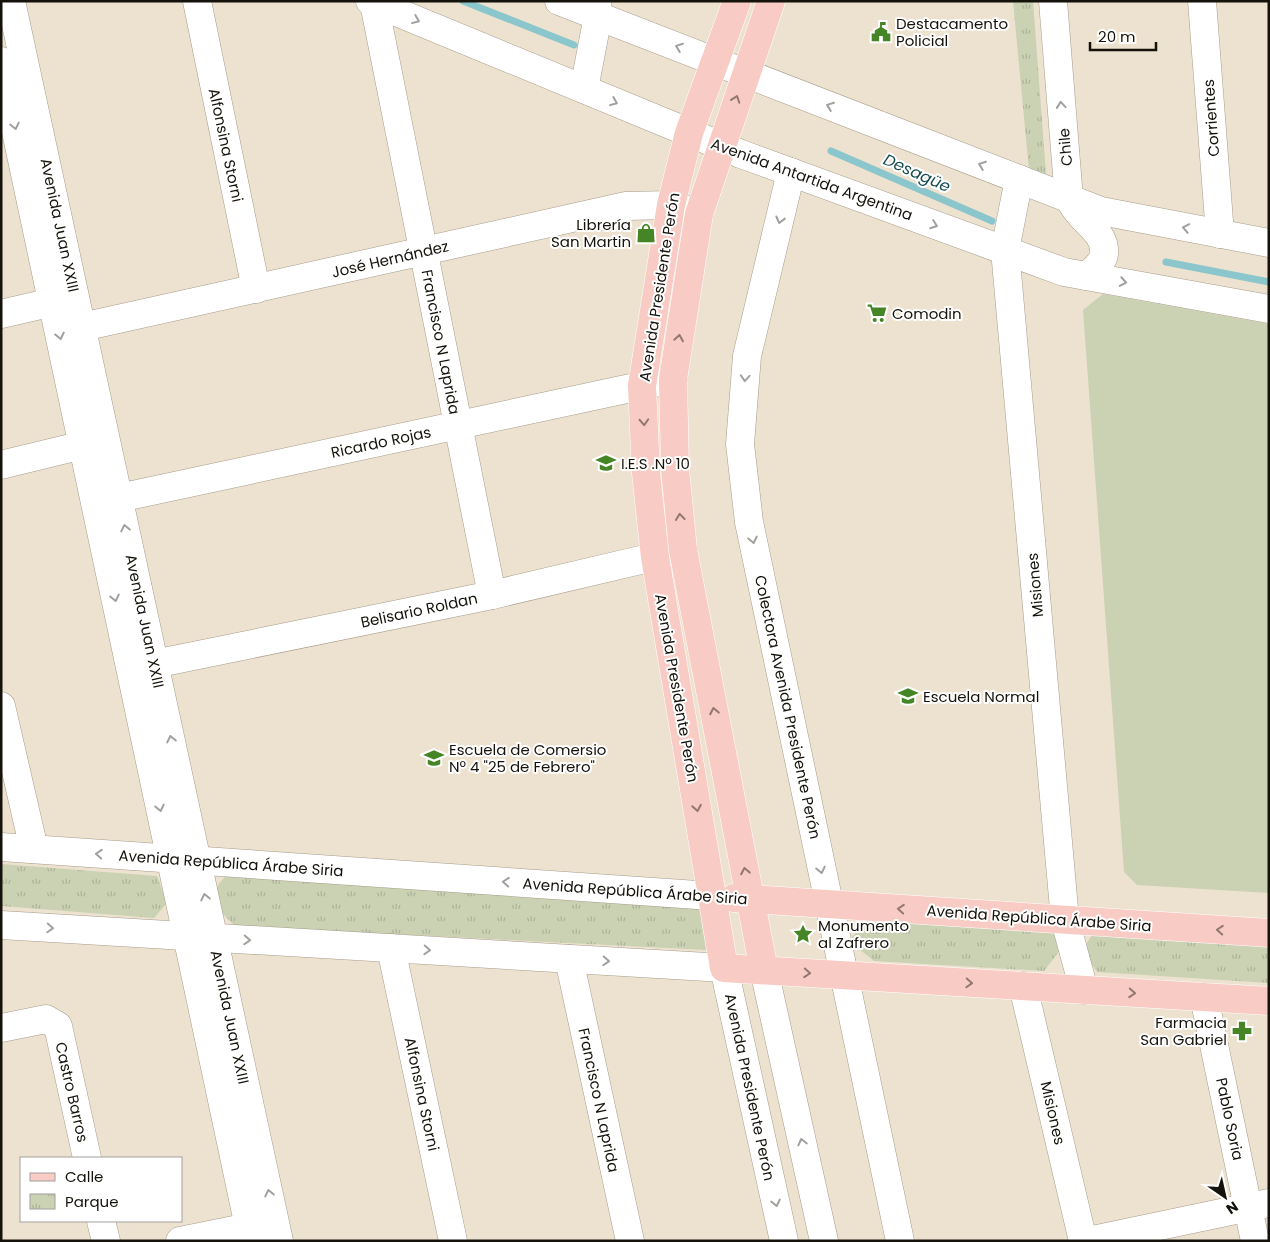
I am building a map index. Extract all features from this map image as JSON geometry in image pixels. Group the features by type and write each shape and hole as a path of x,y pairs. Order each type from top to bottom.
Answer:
{"main road":[{"name":"Avenida Presidente Perón","path":"724,968 654,557 646,473 642,386 671,205 689,132 737,1"},
{"name":"Avenida Presidente Perón","path":"764,970 683,550 675,469 673,379 699,214 745,73 771,1"},
{"name":"Avenida República Árabe Siria","path":"712,896 1269,933"},
{"path":"724,968 1269,1001"}],"street":[{"name":"Avenida Juan XXIII","path":"11,1 154,664 184,860"},
{"name":"Alfonsina Storni","path":"197,1 256,289"},
{"path":"559,1 597,9 715,61 1101,211 1269,243"},
{"name":"Chile","path":"1053,1 1069,198"},
{"name":"Corrientes","path":"1202,1 1220,234"},
{"name":"Avenida Antartida Argentina","path":"373,2 721,146 1064,272 1269,309"},
{"name":"Francisco N Laprida","path":"373,2 492,595"},
{"path":"584,89 597,9"},
{"name":"Avenida Juan XXIII","path":"1,61 12,167 52,302 83,446 184,860 200,937 250,1234"},
{"name":"Colectora Avenida Presidente Perón","path":"792,172 747,356 740,444 749,522 900,1241"},
{"name":"Misiones","path":"1019,179 1005,250 1065,920 1084,990"},
{"path":"1069,198 1077,211 1101,238 1104,255 1099,265 1088,276"},
{"name":"José Hernández","path":"82,327 626,206 671,205 699,214"},
{"path":"1,314 52,302"},
{"name":"Ricardo Rojas","path":"118,498 673,379"},
{"path":"1,465 83,446"},
{"name":"Belisario Roldan","path":"154,664 492,595 683,550"},
{"path":"1,706 34,849"},
{"name":"Avenida República Árabe Siria","path":"1,847 712,896"},
{"path":"1,925 724,968"},
{"name":"Avenida Juan XXIII","path":"200,937 279,1241"},
{"name":"Alfonsina Storni","path":"390,948 453,1241"},
{"name":"Francisco N Laprida","path":"569,959 630,1241"},
{"name":"Avenida Presidente Perón","path":"724,968 784,1241"},
{"name":"Avenida Presidente Perón","path":"764,970 824,1241"},
{"name":"Misiones","path":"1023,986 1083,1241"},
{"name":"Pablo Soria","path":"1204,997 1258,1205 1255,1241"},
{"name":"Castro Barros","path":"1,1028 46,1019 58,1026 87,1157"},
{"path":"1088,1241 1258,1205"},
{"path":"101,1222 106,1241"},
{"path":"180,1241 250,1234"}],"green space":[{"path":"1013,1 1033,1 1046,174 1037,177 1029,170"},
{"path":"1103,294 1269,324 1269,893 1137,885 1124,872 1083,310"},
{"path":"1,864 157,876 167,903 154,918 1,906"},
{"path":"226,875 703,907 707,950 235,926 218,909 213,892"},
{"path":"872,920 1049,926 1057,936 1061,949 1044,971 874,961 859,949 852,937 859,929"},
{"path":"1095,931 1269,942 1269,983 1097,972 1082,950"}],"waterway":[{"name":"Desagüe","path":"463,1 574,45"},
{"name":"Desagüe","path":"831,151 992,221"},
{"name":"Desagüe","path":"1166,262 1269,282"}],"place":[{"name":"Destacamento Policial","path":"881,32"},
{"name":"Librería San Martin","path":"646,233"},
{"name":"Comodin","path":"877,313"},
{"name":"I.E.S .Nº 10","path":"606,463"},
{"name":"Escuela Normal","path":"908,696"},
{"name":"Escuela de Comersio Nº 4 \"25 de Febrero\"","path":"434,758"},
{"name":"Monumento al Zafrero","path":"803,934"},
{"name":"Farmacia San Gabriel","path":"1242,1031"}]}
